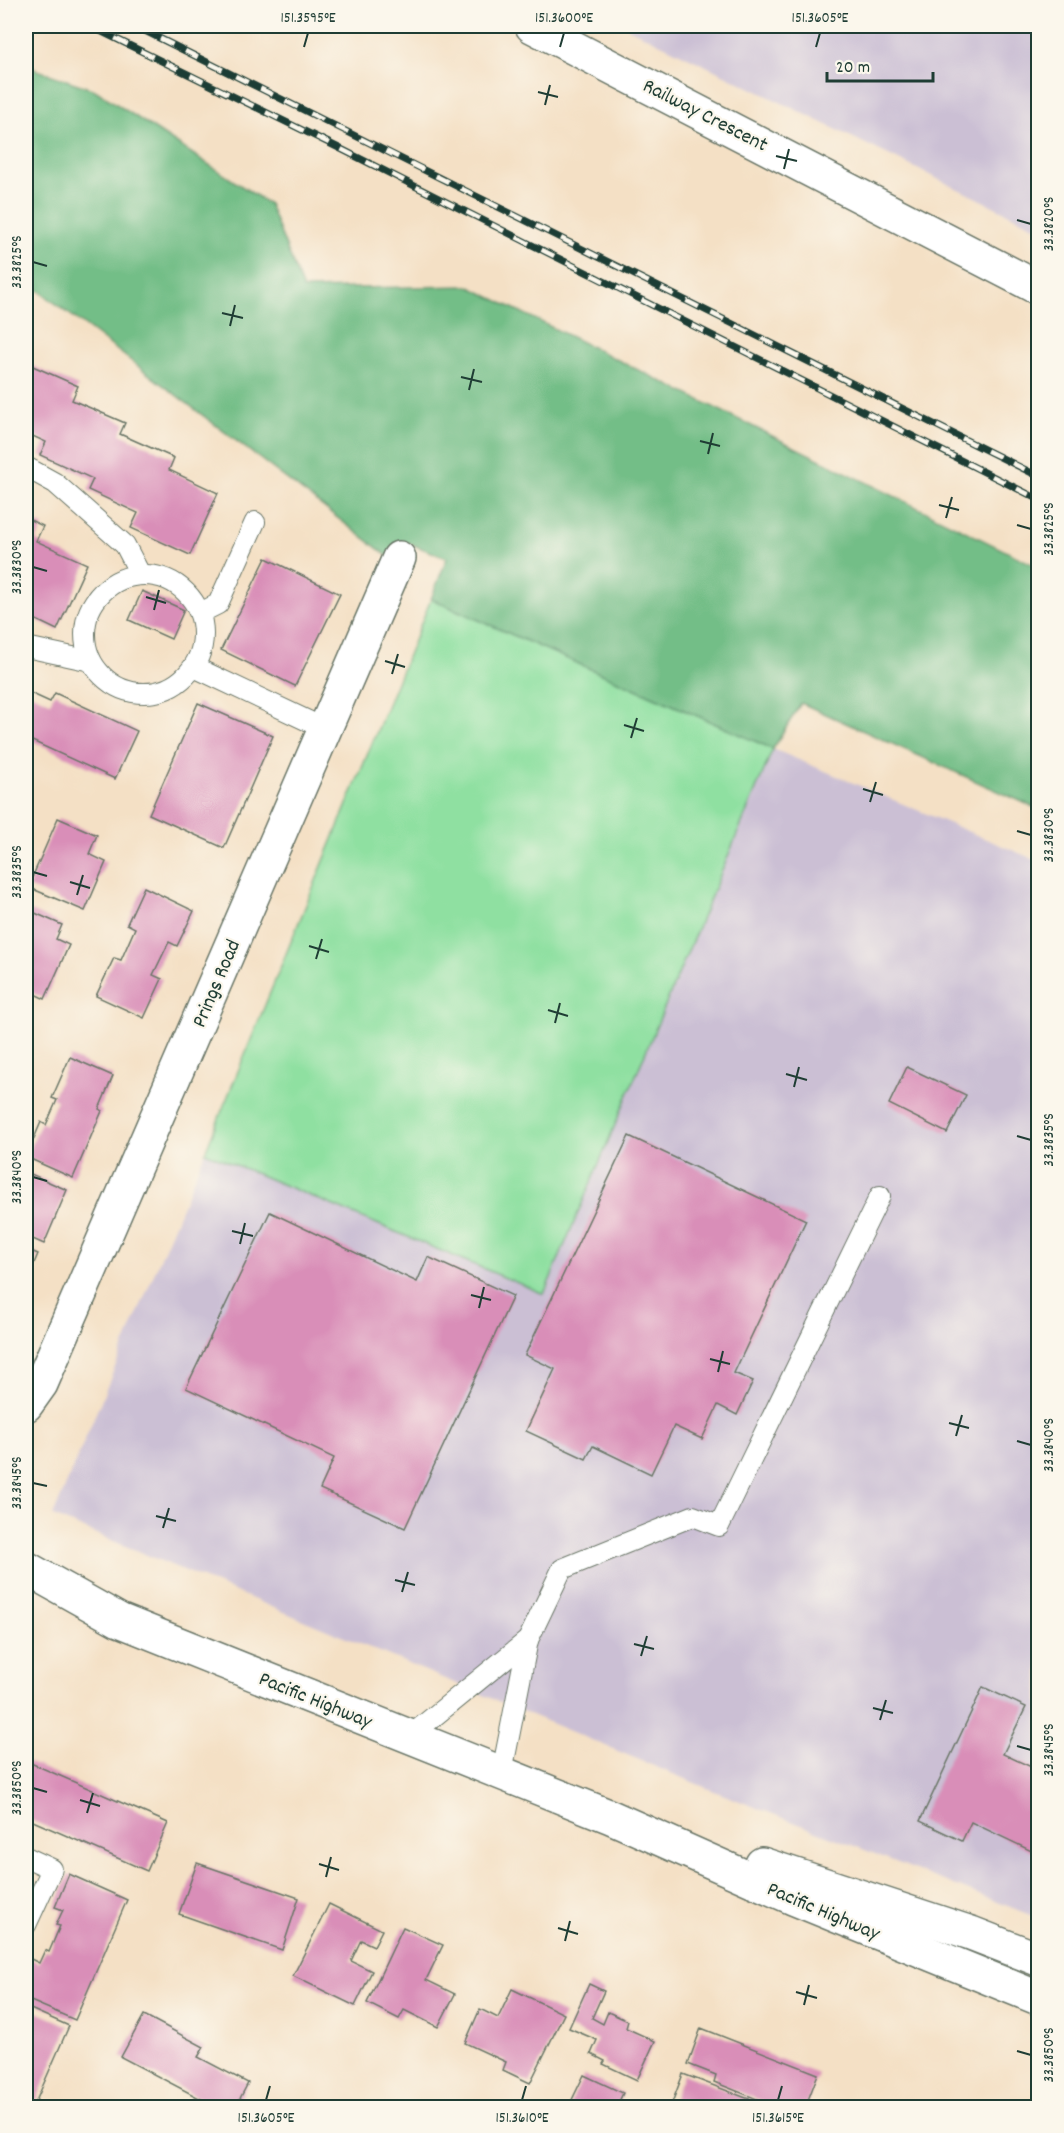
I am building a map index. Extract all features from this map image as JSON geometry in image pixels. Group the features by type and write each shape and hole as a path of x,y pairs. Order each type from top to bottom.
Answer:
{"main road":[{"name":"Railway Crescent","path":"532,26 1038,288"},
{"name":"Prings Road","path":"26,1405 41,1384 399,558"},
{"name":"Pacific Highway","path":"26,1568 119,1620 612,1817 793,1898 1038,1998"},
{"name":"Pacific Highway","path":"612,1817 971,1933 1038,1959"}],"lane":[{"path":"26,467 55,483 125,545 140,574"},
{"path":"200,613 218,604 255,522"},
{"path":"140,574 159,576 176,584 190,597 200,613 204,631 201,650 194,667 179,682 161,691 140,694 120,689 103,677 91,661 84,642 85,621 93,602 105,588 122,579 140,574"},
{"path":"26,647 91,661"},
{"path":"194,667 326,729"},
{"path":"502,1772 528,1640 562,1569 693,1515 719,1526 880,1196"},
{"path":"410,1736 528,1640"},
{"path":"26,1857 52,1869 26,1925"}],"shaded area":[{"path":"624,26 1038,26 1038,228"},
{"path":"773,749 1038,861 1038,1918 709,1789 53,1516 205,1152 544,1293"}],"green space":[{"path":"26,66 95,90 269,204 303,289 468,286 1038,567 1038,809 801,703 773,749 431,599 447,558 403,541 393,560 26,281"},
{"path":"431,599 773,749 544,1294 205,1152"}],"building":[{"path":"26,363 78,386 72,400 125,423 120,434 174,458 169,470 218,493 190,555 131,528 138,513 88,490 93,479 40,455 46,442 26,433"},
{"path":"26,518 43,526 36,541 87,564 57,630 26,615"},
{"path":"266,558 340,594 295,686 221,650"},
{"path":"142,591 184,610 171,639 129,620"},
{"path":"26,691 50,702 55,693 137,731 115,779 28,739 26,745"},
{"path":"198,703 273,736 224,848 149,814"},
{"path":"58,818 97,835 89,854 106,862 85,911 28,887"},
{"path":"144,887 194,911 177,946 169,942 153,975 162,979 144,1018 96,996 114,958 121,960 135,928 127,924"},
{"path":"26,909 62,925 56,939 69,945 45,999 26,990"},
{"path":"70,1057 113,1076 99,1109 102,1111 73,1178 26,1157 41,1122 46,1125 57,1100 52,1098"},
{"path":"907,1067 966,1095 947,1133 889,1104"},
{"path":"629,1136 806,1220 734,1373 753,1381 737,1415 718,1405 702,1439 674,1426 651,1474 593,1446 586,1459 526,1431 555,1369 525,1355"},
{"path":"26,1172 67,1190 44,1244 26,1236"},
{"path":"270,1212 417,1282 428,1257 513,1296 405,1528 320,1489 334,1458 186,1388"},
{"path":"26,1249 38,1254 26,1282"},
{"path":"983,1687 1026,1707 1003,1754 1038,1770 1038,1854 971,1822 962,1841 920,1821"},
{"path":"26,1761 168,1823 147,1871 26,1818"},
{"path":"197,1863 299,1898 282,1950 179,1914"},
{"path":"69,1874 127,1900 75,2020 26,1999 26,1971 31,1959 39,1963 45,1950 49,1952 60,1926 56,1925 63,1910 55,1907"},
{"path":"329,1904 382,1930 374,1946 361,1940 351,1961 372,1971 355,2006 293,1976"},
{"path":"403,1927 443,1945 426,1980 455,1994 438,2027 404,2010 399,2019 367,2003"},
{"path":"589,1984 604,1991 592,2018 603,2024 608,2012 628,2021 626,2028 655,2041 637,2080 603,2064 605,2061 591,2054 597,2040 569,2028"},
{"path":"512,1989 564,2014 530,2083 503,2070 506,2062 465,2043 480,2009 498,2018"},
{"path":"26,2007 69,2026 33,2108 26,2108"},
{"path":"144,2015 204,2047 198,2057 248,2083 235,2108 218,2108 121,2057"},
{"path":"701,2028 818,2074 805,2108 780,2108 714,2082 716,2075 688,2064"},
{"path":"683,2074 770,2107 770,2108 670,2108"},
{"path":"584,2075 623,2093 616,2108 568,2108"}],"railway":[{"path":"90,26 343,150 1038,499"},
{"path":"135,26 1038,476"}]}
